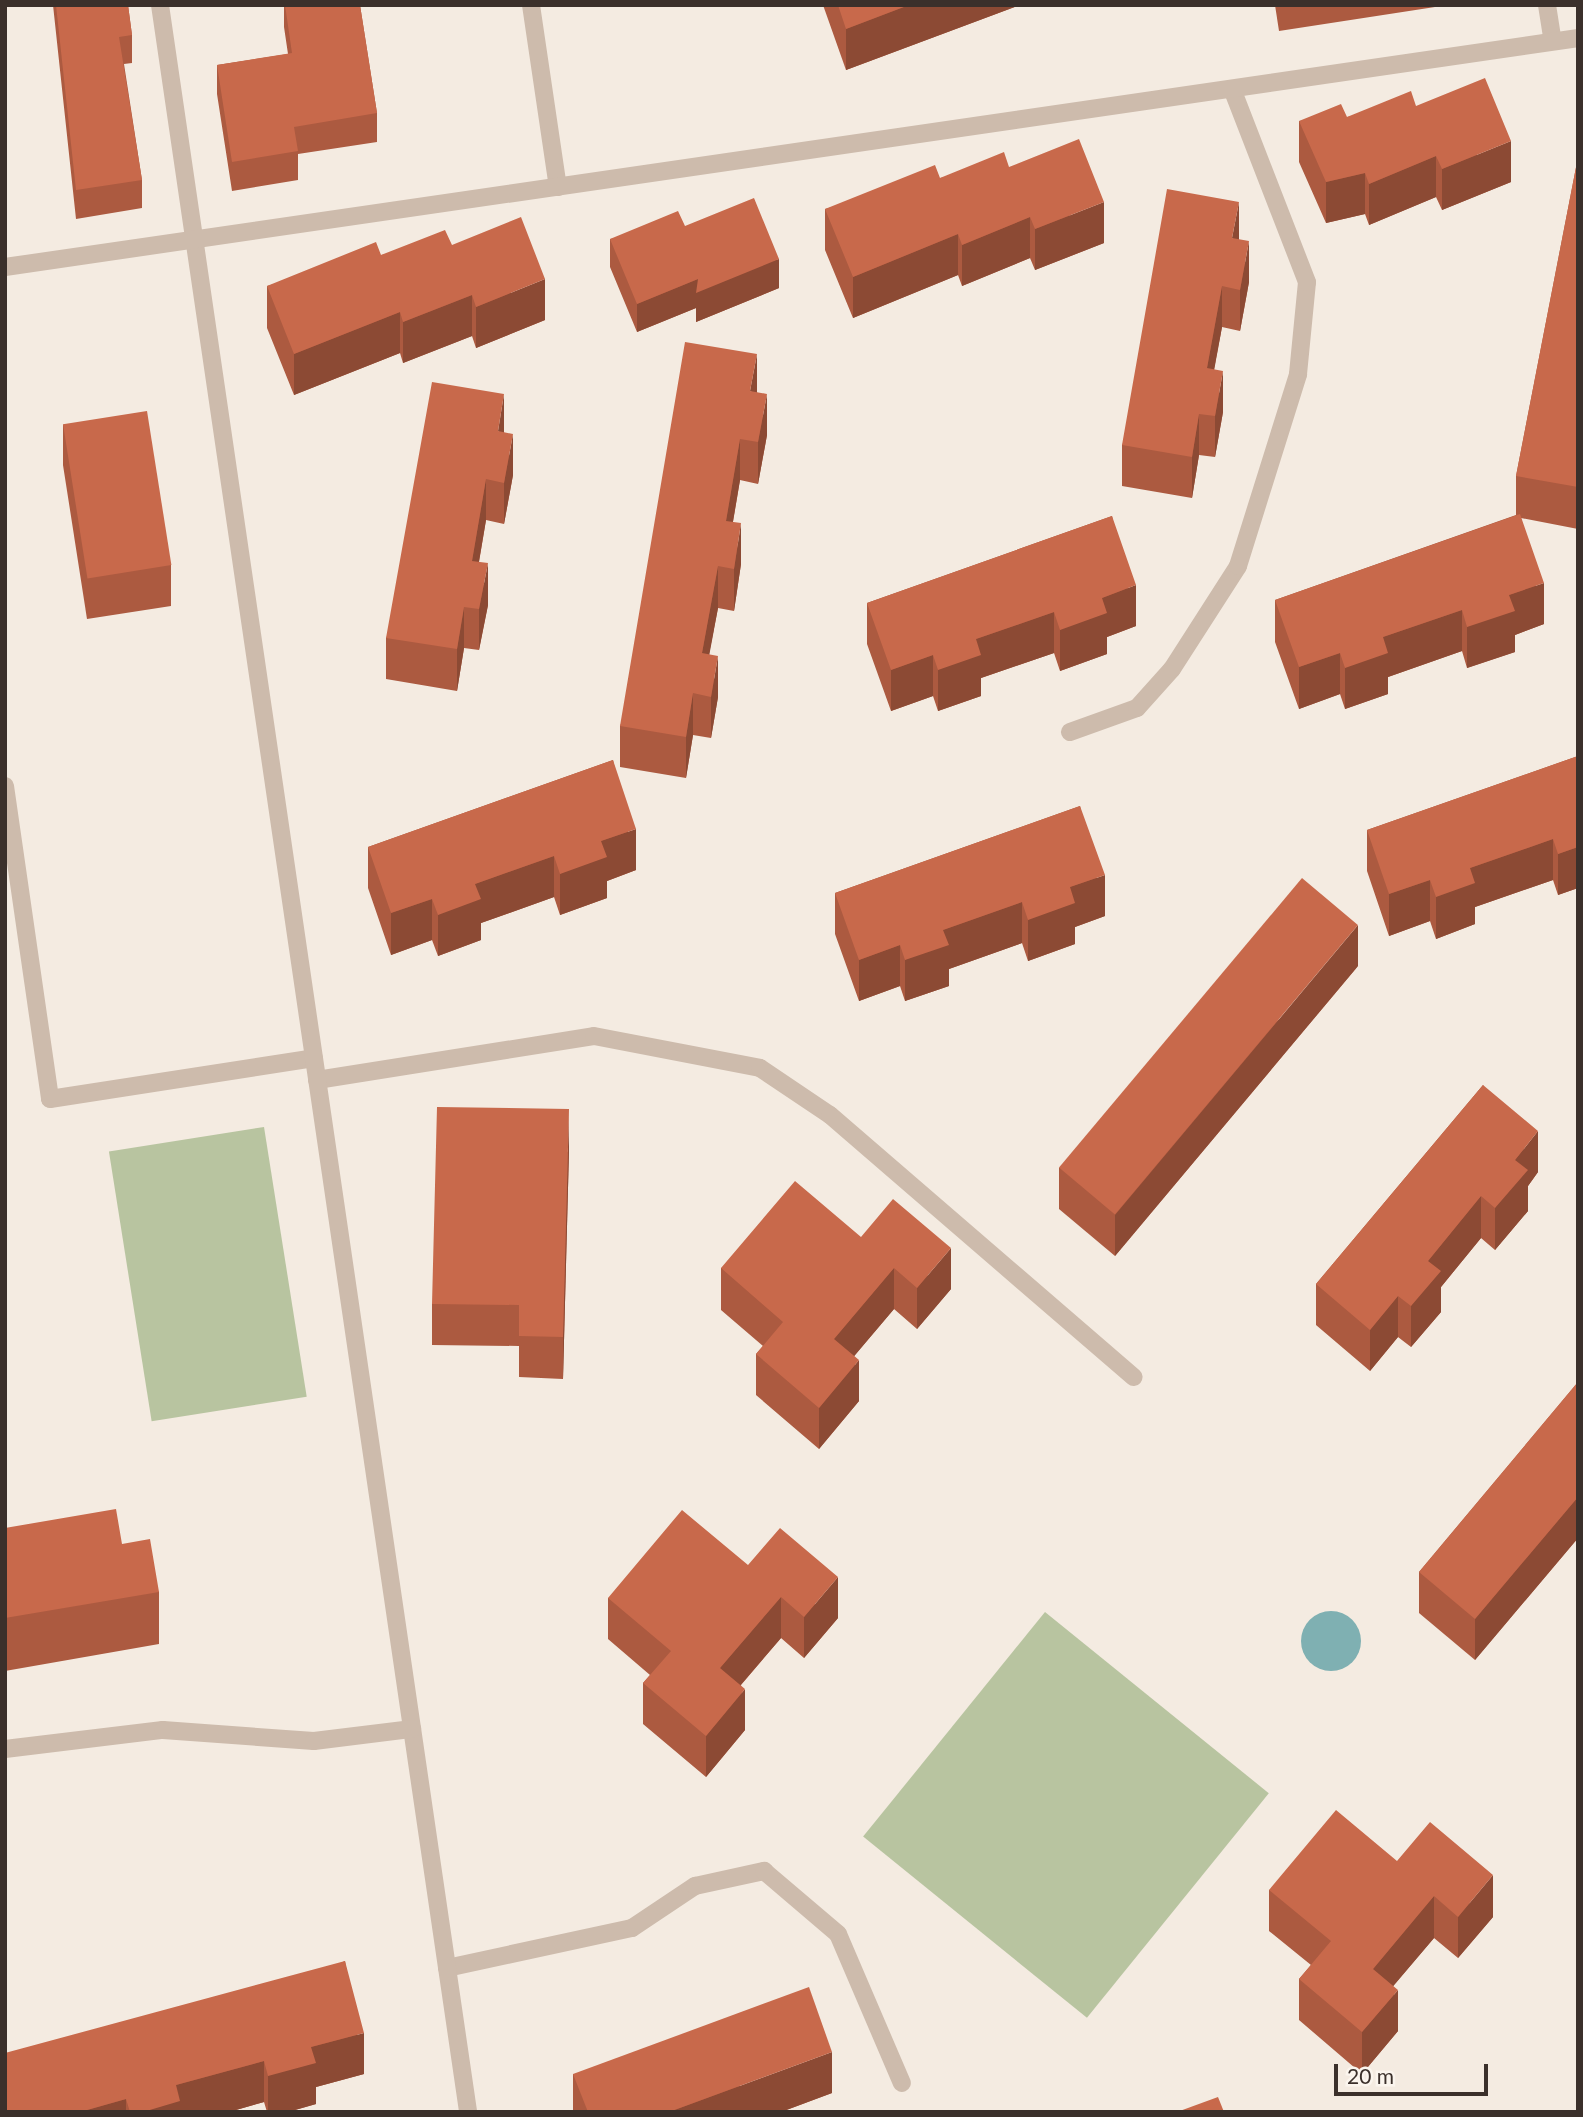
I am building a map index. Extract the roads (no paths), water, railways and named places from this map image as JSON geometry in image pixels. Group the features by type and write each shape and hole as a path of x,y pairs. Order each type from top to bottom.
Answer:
{"street":[{"path":"160,5 468,2112"},
{"path":"531,5 558,187"},
{"path":"1547,5 1553,41"},
{"path":"5,267 1578,38"},
{"path":"1070,732 1137,708 1172,669 1237,566 1298,374 1307,282 1232,89"},
{"path":"5,786 50,1099 314,1058"},
{"path":"317,1080 594,1036 760,1068 830,1115 1134,1377"},
{"path":"5,1749 163,1730 314,1741 412,1729"},
{"path":"447,1968 632,1928 695,1886 764,1871 838,1934 902,2082"}],"water":[{"path":"1331,1611 1348,1616 1356,1624 1361,1641 1356,1658 1348,1666 1331,1671 1314,1666 1306,1658 1301,1641 1306,1624 1314,1616"}]}
